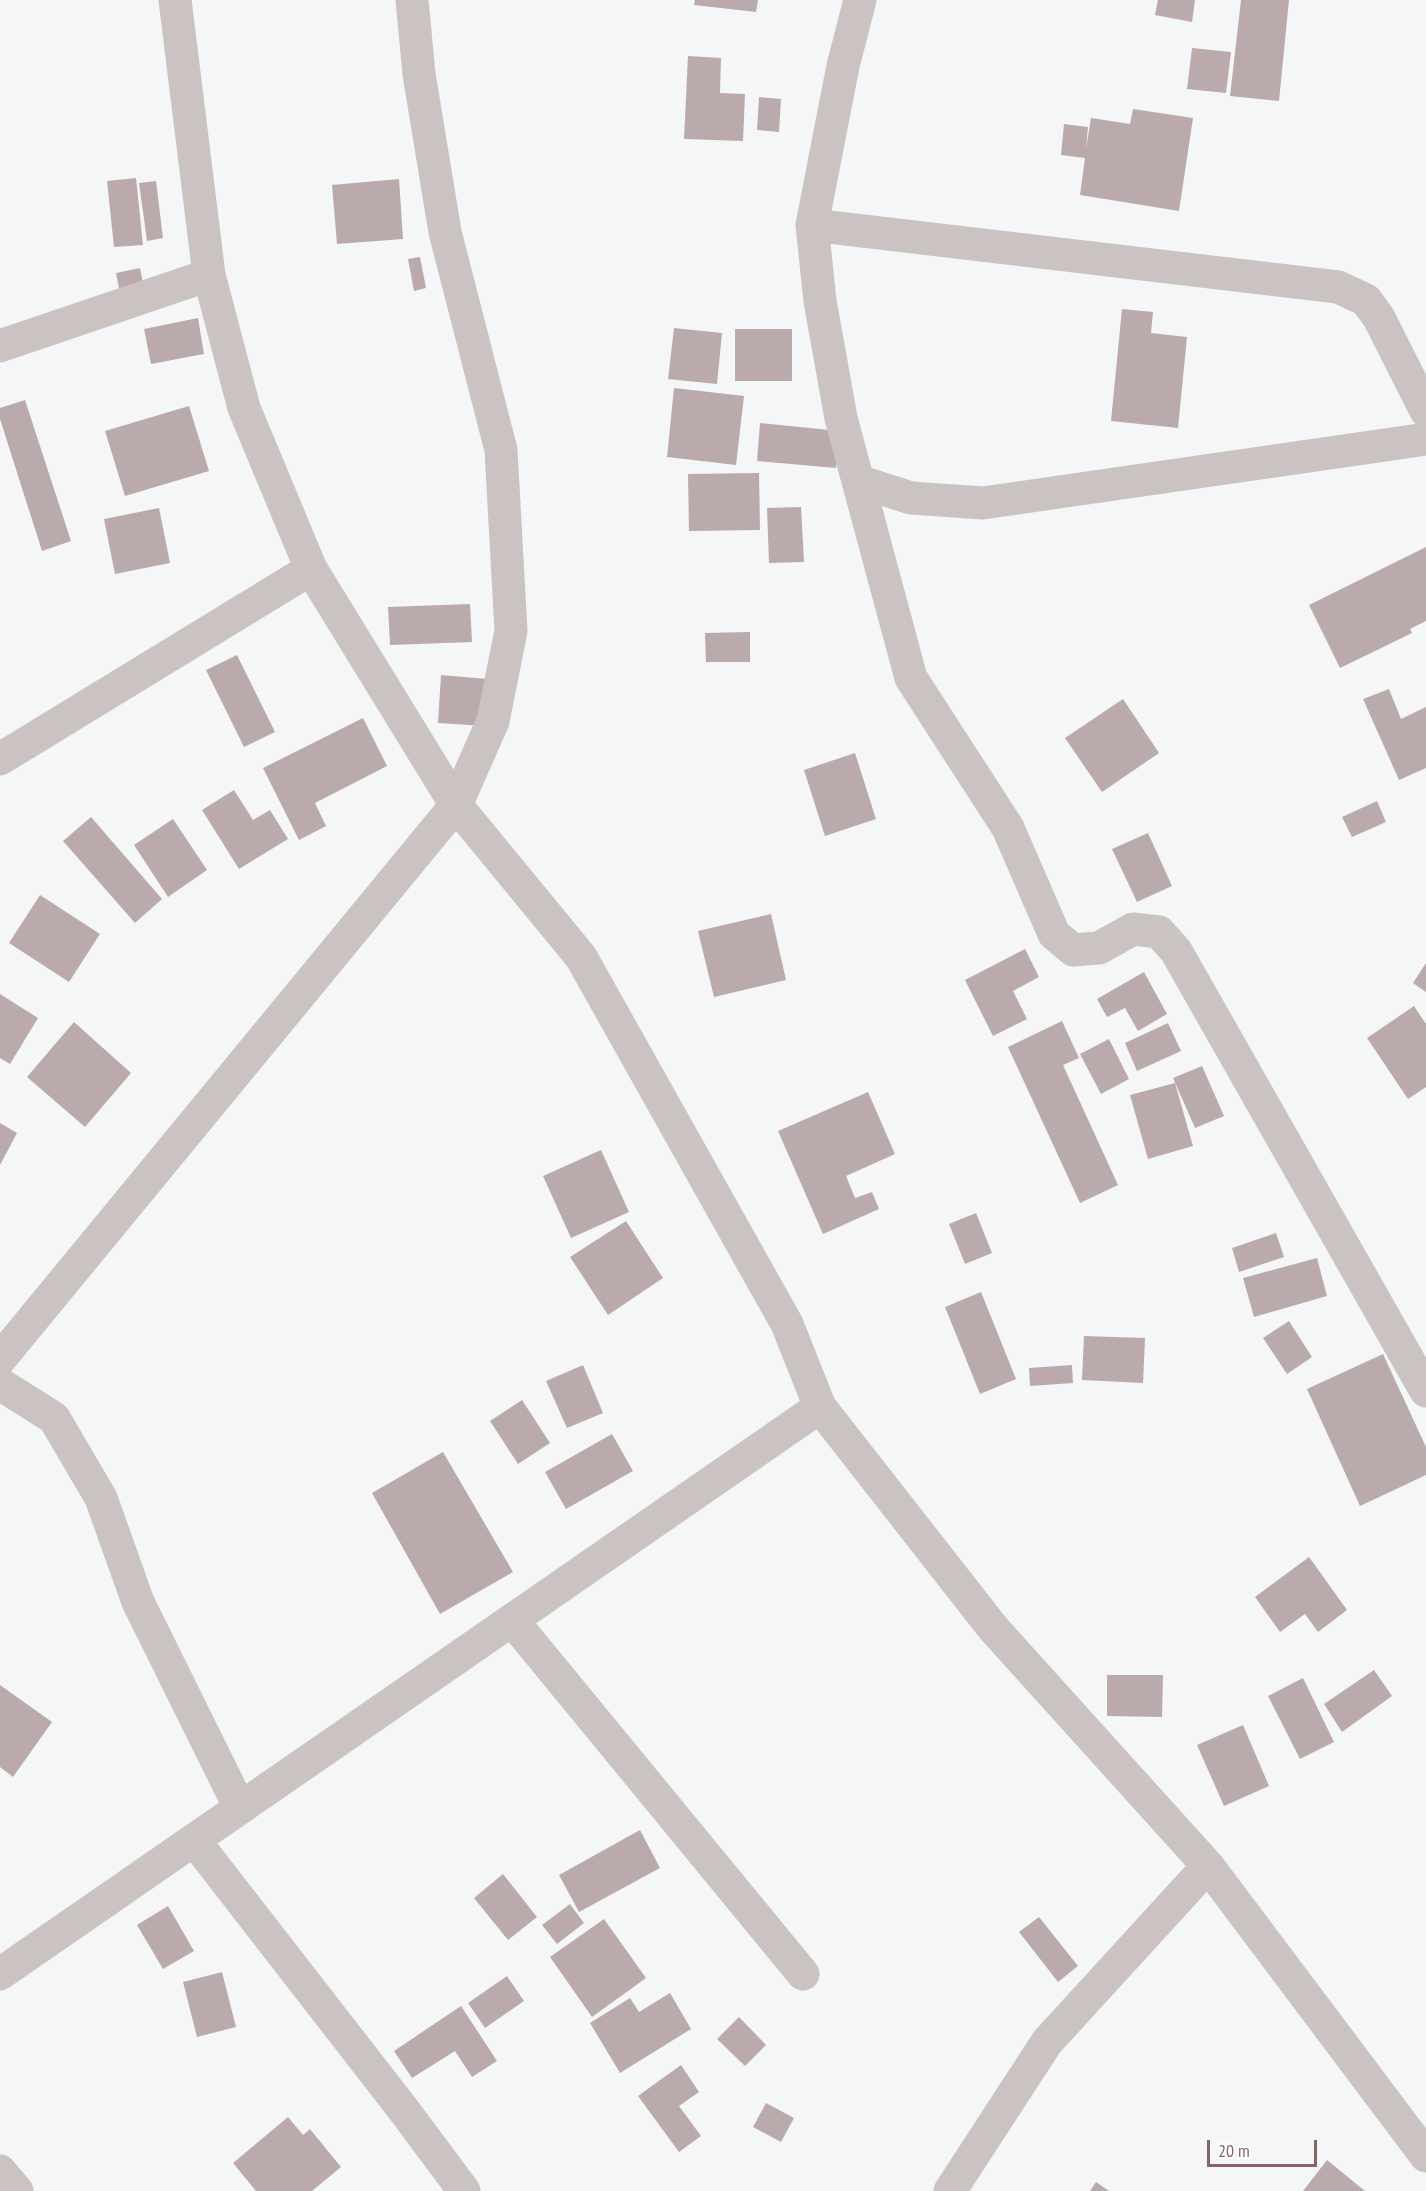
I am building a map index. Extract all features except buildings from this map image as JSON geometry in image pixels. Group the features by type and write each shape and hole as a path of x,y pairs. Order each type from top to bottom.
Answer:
{"street":[{"path":"175,0 209,275 244,408 311,569 456,805 581,957 787,1324 820,1407 993,1628 1208,1866 1426,2156"},
{"path":"0,1359 456,805 494,721 511,631 501,450 445,232 419,74 412,0"},
{"path":"860,0 843,66 813,225 819,301 841,418 911,678 1008,828 1053,934 1073,950 1099,948 1133,929 1159,932 1176,951 1426,1391"},
{"path":"813,225 1338,287 1366,300 1379,318 1426,411"},
{"path":"0,346 209,275"},
{"path":"858,481 911,498 983,503 1426,439"},
{"path":"0,759 311,569"},
{"path":"0,1384 54,1418 101,1498 138,1602 240,1808"},
{"path":"0,1974 820,1407"},
{"path":"512,1620 803,1974"},
{"path":"194,1840 406,2112 464,2191"},
{"path":"950,2191 1047,2042 1208,1866"},
{"path":"0,2171 17,2191"}]}
